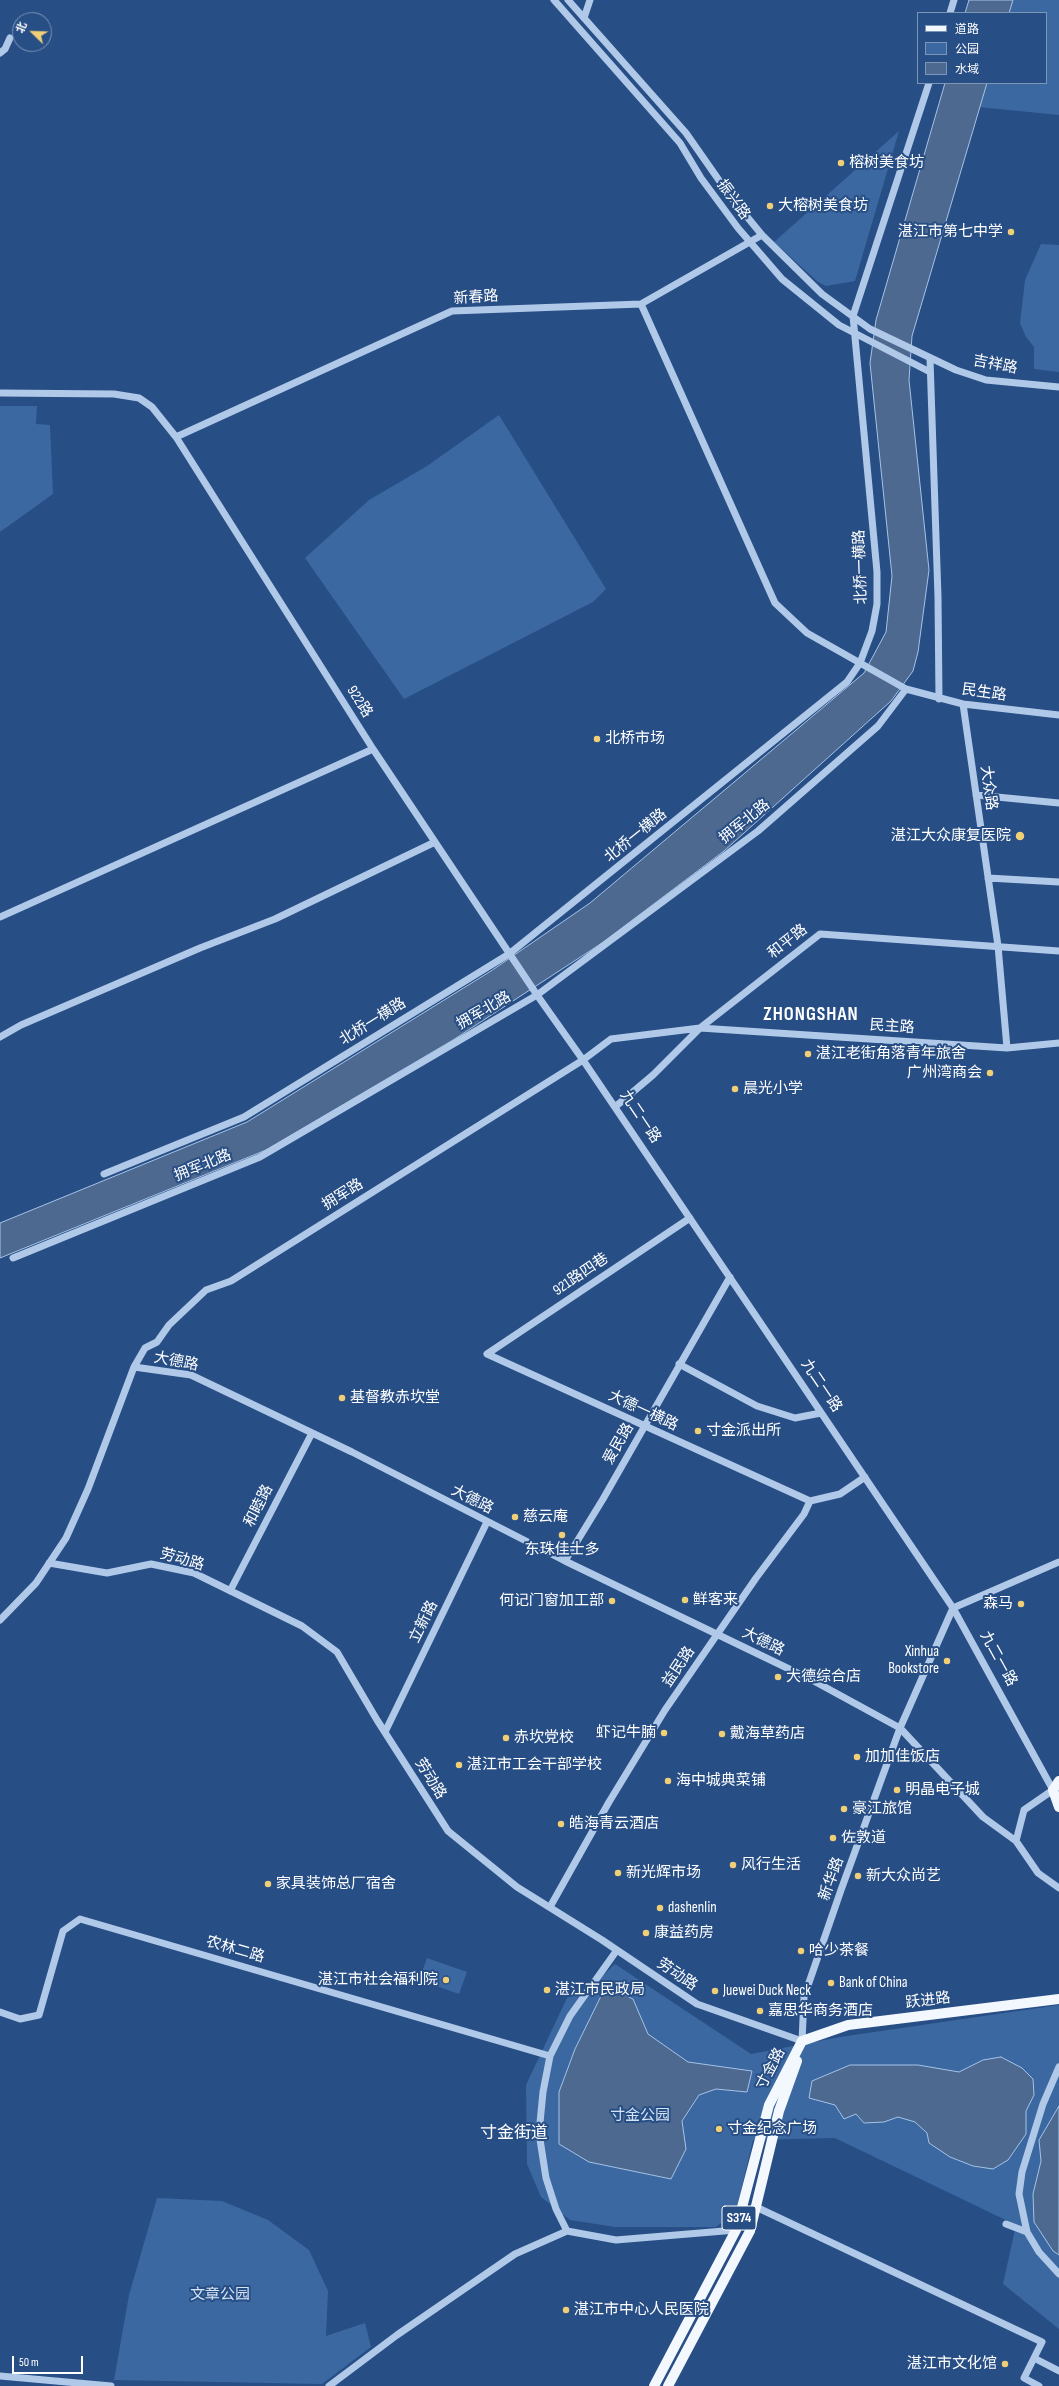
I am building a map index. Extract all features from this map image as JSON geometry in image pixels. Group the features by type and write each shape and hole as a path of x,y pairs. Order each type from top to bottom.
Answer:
{"main road":[{"path":"1052,1790 1059,1781"},
{"name":"九二一路","path":"1052,1790 1059,1807"},
{"name":"跃进路","path":"802,2041 848,2025 1059,1999"},
{"name":"寸金路","path":"668,2386 750,2231 779,2111 793,2074 802,2041"},
{"name":"寸金路","path":"654,2386 736,2230 769,2105 802,2041"}],"street":[{"name":"振兴路","path":"554,0 680,142 701,178 750,243 782,279 816,308 855,335 915,366 930,372"},
{"name":"振兴路","path":"568,0 686,133 730,196 762,235 816,289 870,330 930,359"},
{"path":"584,18 590,0"},
{"path":"950,12 954,0"},
{"path":"0,53 5,49 10,38"},
{"path":"853,316 929,84"},
{"name":"新春路","path":"176,437 452,311 641,304 762,235"},
{"name":"民生路","path":"641,304 776,603 807,633 906,689 963,704 1059,715"},
{"name":"北桥一横路","path":"104,1174 244,1117 509,954 847,682 860,663 872,631 877,604 877,572 853,316"},
{"path":"930,359 938,597 939,698"},
{"name":"吉祥路","path":"930,359 986,380 1059,387"},
{"name":"922路","path":"0,393 114,394 139,398 152,407 176,437 373,749 536,995"},
{"name":"拥军北路","path":"13,1258 260,1157 536,995 758,831 878,726 906,689"},
{"name":"大众路","path":"963,704 998,946 1007,1048"},
{"path":"0,917 373,749"},
{"path":"976,796 1059,803"},
{"path":"0,1037 21,1025 200,948 275,919 435,842"},
{"path":"988,878 1059,882"},
{"name":"和平路","path":"615,1107 653,1075 700,1028 820,934 1059,951"},
{"name":"九二一路","path":"536,995 615,1107 953,1608 1052,1790"},
{"path":"583,1060 611,1039 700,1028"},
{"name":"民主路","path":"700,1028 1007,1048 1059,1043"},
{"name":"拥军路","path":"0,1620 36,1583 66,1538 88,1489 134,1368 145,1348 157,1342 169,1325 206,1290 231,1281 583,1060"},
{"name":"921路四巷","path":"487,1354 690,1218"},
{"name":"爱民路","path":"565,1561 645,1426 730,1277"},
{"name":"大德一横路","path":"487,1354 810,1501"},
{"path":"679,1365 757,1406 795,1418 821,1412"},
{"name":"大德路","path":"134,1368 191,1375 312,1433 565,1561 812,1680 900,1728 983,1817 1016,1841 1038,1873 1059,1888"},
{"name":"和睦路","path":"230,1591 312,1433"},
{"path":"810,1501 840,1494 865,1477"},
{"name":"益民路","path":"550,1907 609,1802 660,1717 717,1634 804,1514 810,1501"},
{"name":"立新路","path":"385,1732 487,1522"},
{"path":"953,1608 1059,1562"},
{"name":"劳动路","path":"49,1563 107,1573 151,1564 194,1574 302,1626 337,1652 385,1732 448,1831 517,1887 617,1950 697,2004 802,2041"},
{"name":"新华路","path":"802,2041 804,1998 900,1728 953,1608"},
{"path":"1016,1841 1024,1810 1052,1790"},
{"name":"农林二路","path":"0,2012 20,2019 39,2015 64,1931 80,1919 526,2047 550,2056"},
{"path":"567,2231 556,2208 546,2178 539,2133 542,2092 550,2056 570,2016 617,1950"},
{"path":"1059,2067 1043,2104 1022,2172 1019,2194 1027,2232 1039,2252 1059,2274"},
{"path":"756,2207 1042,2342 1024,2378 1039,2386"},
{"path":"1006,2224 1027,2232"},
{"path":"329,2386 398,2334 515,2254 567,2231 616,2240 736,2230"},
{"path":"1034,2358 1059,2371"},
{"path":"0,2376 111,2386"}],"green space":[{"path":"1011,0 1059,0 1059,115 978,107 985,84 1047,84 1047,12 1007,12"},
{"path":"899,131 855,281 826,286 818,282 774,242"},
{"path":"1041,244 1059,245 1059,372 1034,369 1034,347 1026,337 1020,323 1025,280"},
{"path":"0,406 37,406 36,424 50,425 53,494 0,532"},
{"path":"499,415 606,589 593,602 404,699 305,558 369,500 427,466"},
{"path":"427,1958 467,1972 459,1994 419,1980"},
{"name":"寸金公园","path":"615,1964 751,2054 840,2037 1059,2005 1059,2329 1003,2284 1016,2225 835,2138 753,2140 736,2212 716,2227 615,2227 570,2220 541,2197 527,2164 526,2085 567,1998 591,1987"},
{"name":"文章公园","path":"157,2198 222,2201 268,2220 309,2250 328,2291 326,2336 365,2323 371,2347 322,2384 114,2380 129,2295"}],"water":[{"path":"969,0 1013,0 1009,12 965,12"},
{"path":"945,84 987,84 912,336 909,380 929,570 918,652 913,671 891,701 724,851 602,943 453,1040 266,1150 0,1258 0,1223 247,1122 491,971 590,903 864,673 886,632 892,576 870,363 876,320"},
{"path":"618,1992 633,1999 648,2034 688,2062 752,2071 747,2092 716,2089 699,2095 682,2121 686,2149 671,2179 589,2162 559,2144 559,2092 575,2049 602,1994"},
{"path":"1001,2057 1022,2068 1033,2079 1034,2095 1026,2111 1026,2134 1008,2160 993,2169 973,2166 950,2157 929,2143 927,2133 915,2122 898,2117 884,2122 864,2123 856,2114 844,2119 835,2105 809,2098 812,2081 850,2065 918,2065 959,2072 983,2060"},
{"path":"1059,2106 1059,2255 1053,2251 1034,2222 1033,2194 1041,2161 1039,2140"}],"place":[{"name":"榕树美食坊","path":"841,163"},
{"name":"大榕树美食坊","path":"770,206"},
{"name":"湛江市第七中学","path":"1011,232"},
{"name":"北桥市场","path":"597,739"},
{"name":"湛江大众康复医院","path":"1020,836"},
{"name":"湛江老街角落青年旅舍","path":"808,1054"},
{"name":"广州湾商会","path":"990,1073"},
{"name":"晨光小学","path":"735,1089"},
{"name":"基督教赤坎堂","path":"342,1398"},
{"name":"寸金派出所","path":"698,1431"},
{"name":"慈云庵","path":"515,1517"},
{"name":"东珠佳士多","path":"562,1535"},
{"name":"鲜客来","path":"685,1600"},
{"name":"何记门窗加工部","path":"612,1601"},
{"name":"森马","path":"1021,1604"},
{"name":"Xinhua Bookstore","path":"947,1661"},
{"name":"大德综合店","path":"778,1677"},
{"name":"虾记牛腩","path":"664,1733"},
{"name":"戴海草药店","path":"722,1734"},
{"name":"赤坎党校","path":"506,1738"},
{"name":"加加佳饭店","path":"857,1757"},
{"name":"湛江市工会干部学校","path":"459,1765"},
{"name":"海中城典菜铺","path":"668,1781"},
{"name":"明晶电子城","path":"897,1790"},
{"name":"豪江旅馆","path":"844,1809"},
{"name":"皓海青云酒店","path":"561,1824"},
{"name":"佐敦道","path":"833,1838"},
{"name":"风行生活","path":"733,1865"},
{"name":"新光辉市场","path":"618,1873"},
{"name":"新大众尚艺","path":"858,1876"},
{"name":"家具装饰总厂宿舍","path":"268,1884"},
{"name":"dashenlin","path":"660,1908"},
{"name":"康益药房","path":"646,1933"},
{"name":"哈少茶餐","path":"801,1951"},
{"name":"湛江市社会福利院","path":"446,1980"},
{"name":"Bank of China","path":"831,1983"},
{"name":"湛江市民政局","path":"547,1990"},
{"name":"Juewei Duck Neck","path":"715,1991"},
{"name":"嘉思华商务酒店","path":"760,2011"},
{"name":"寸金纪念广场","path":"719,2129"},
{"name":"湛江市中心人民医院","path":"566,2310"},
{"name":"湛江市文化馆","path":"1005,2364"}],"district":[{"name":"ZHONGSHAN","path":"811,1015"},
{"name":"寸金街道","path":"514,2134"}]}
